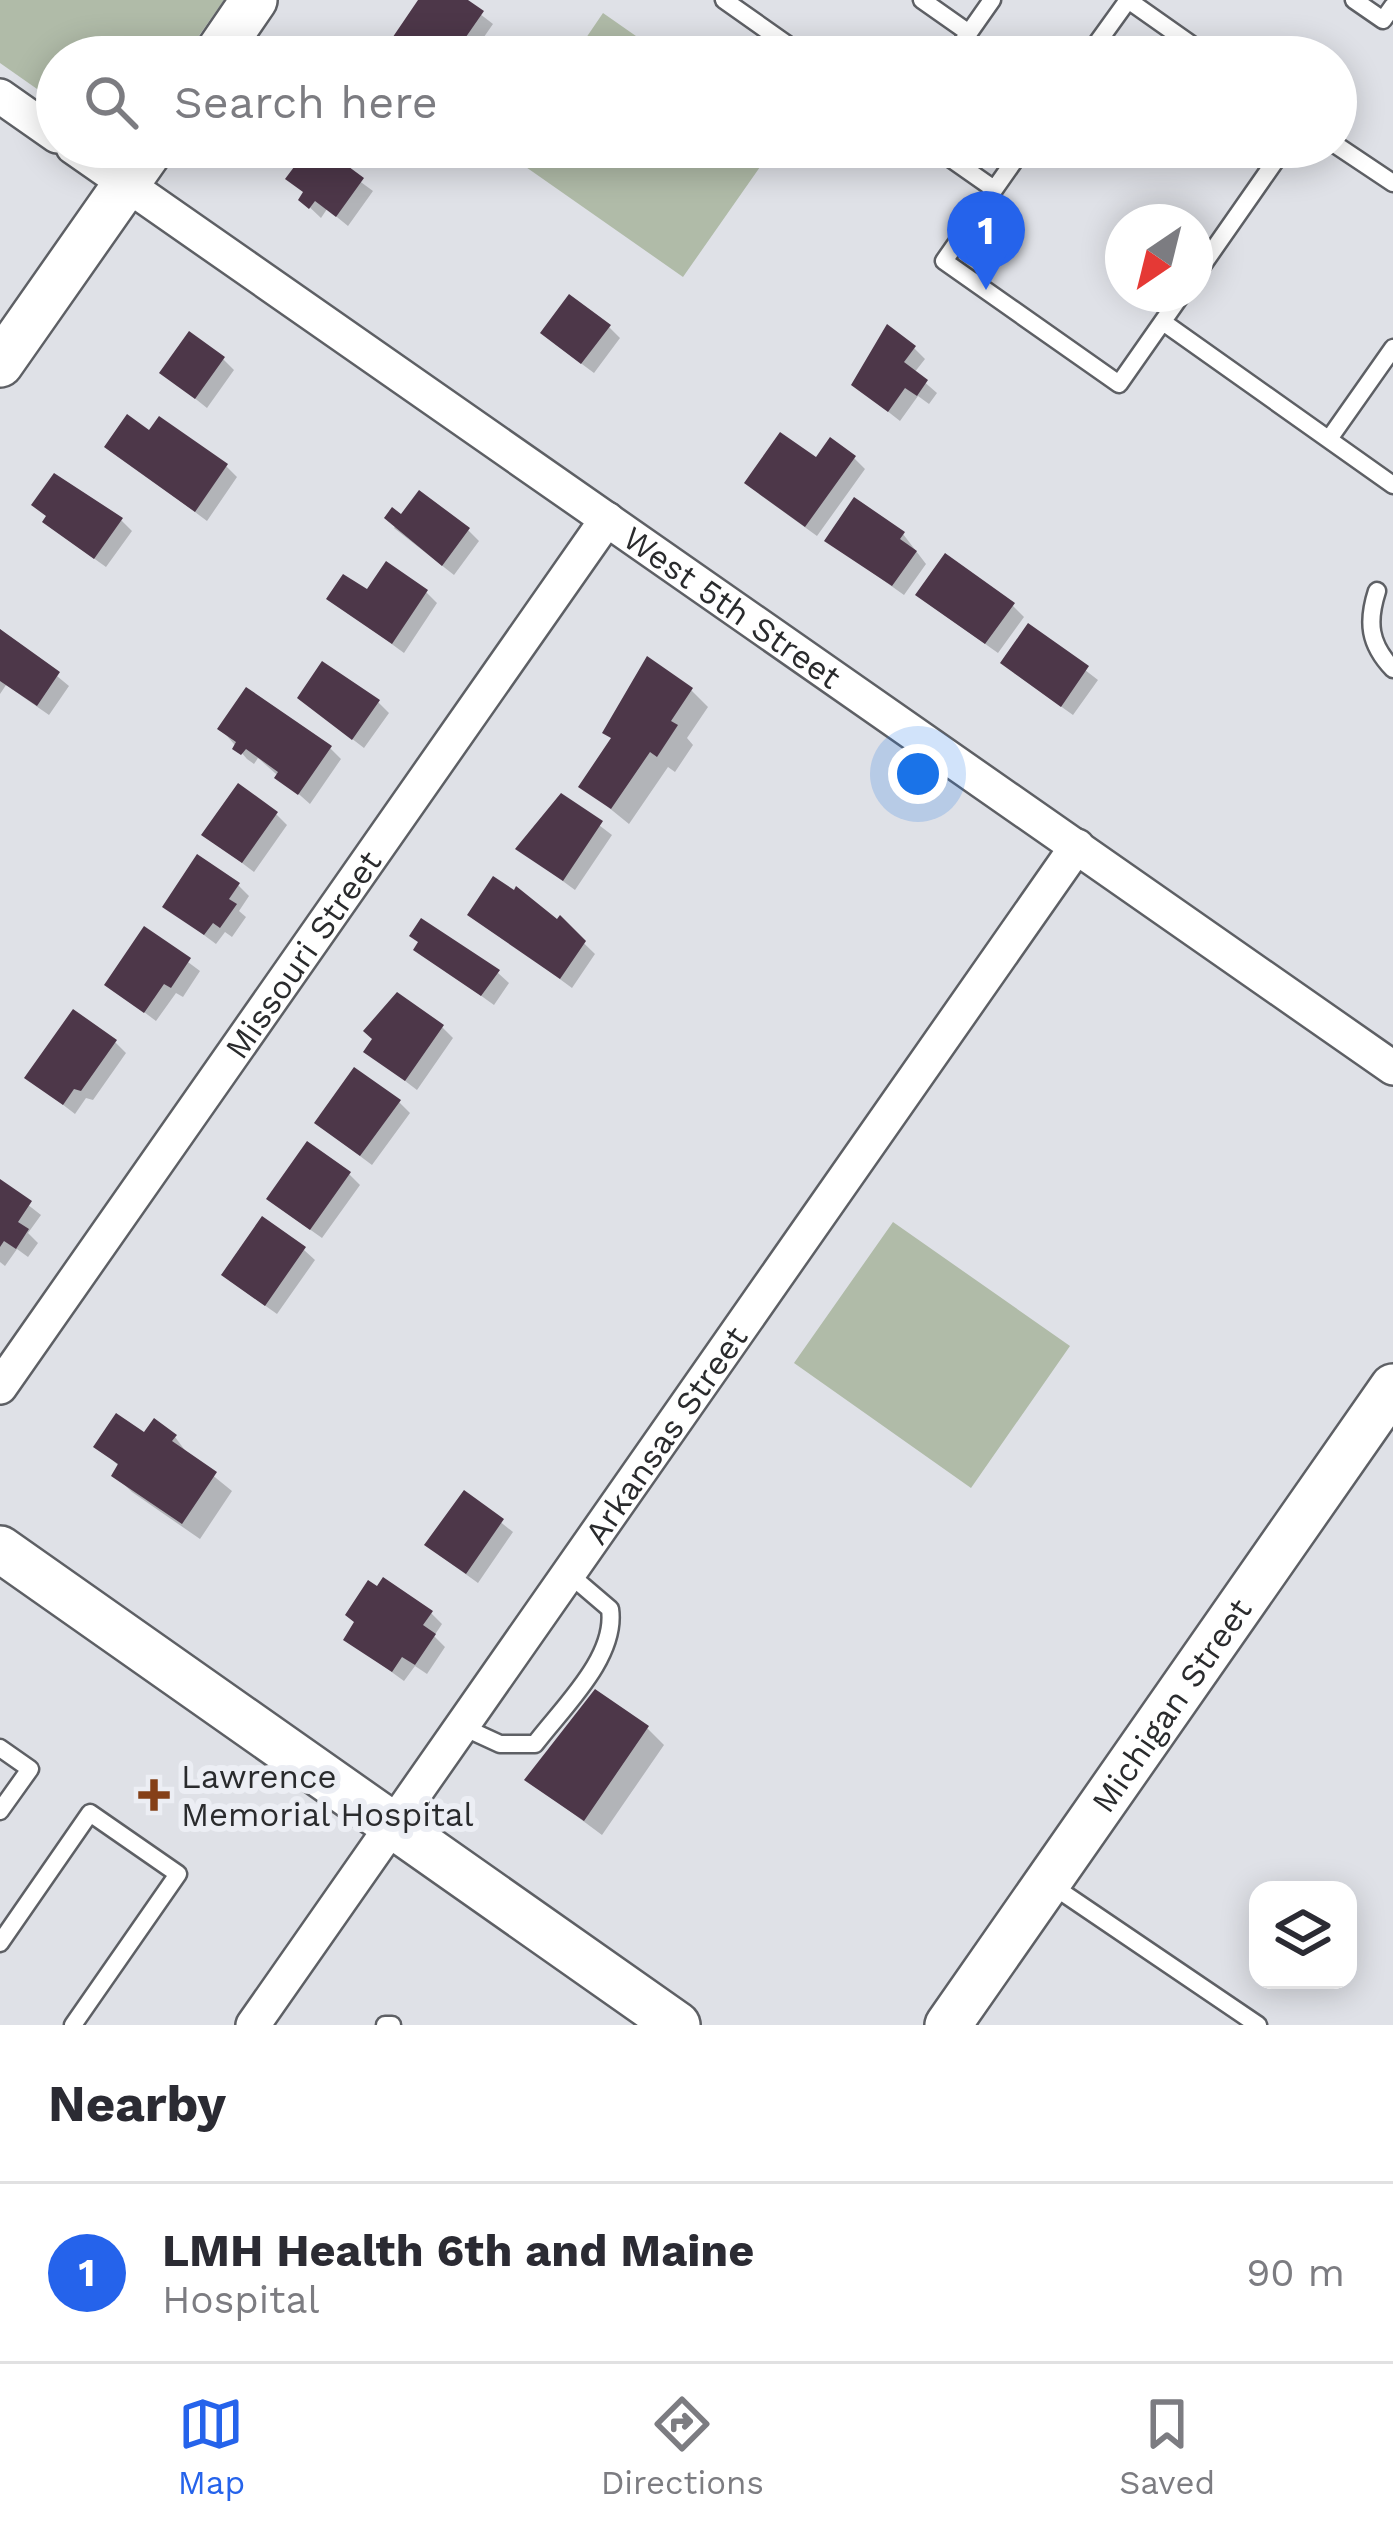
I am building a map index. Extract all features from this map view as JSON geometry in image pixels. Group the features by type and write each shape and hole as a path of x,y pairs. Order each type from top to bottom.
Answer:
{"street":[{"path":"229,36 254,0"},
{"path":"0,96 36,121"},
{"name":"West 5th Street","path":"103,168 1393,1068"},
{"path":"0,364 137,168"},
{"name":"Missouri Street","path":"0,1388 607,519"},
{"name":"Arkansas Street","path":"254,2025 1077,846"},
{"name":"Michigan Street","path":"948,2025 1393,1387"},
{"path":"0,1549 677,2025"}],"lane":[{"path":"724,0 776,36"},
{"path":"922,0 969,33"},
{"path":"967,36 992,0"},
{"path":"1103,36 1128,0 1180,36"},
{"path":"1354,0 1390,18"},
{"path":"1357,159 1393,183"},
{"path":"964,168 994,189"},
{"path":"1009,168 944,261 1119,384 1170,312"},
{"path":"1213,250 1270,168"},
{"path":"1163,322 1393,484"},
{"path":"1330,439 1393,348"},
{"path":"1376,591 1368,620 1379,654 1393,669"},
{"path":"463,1727 500,1744 535,1744 583,1681 614,1633 610,1609 569,1574"},
{"path":"0,1748 30,1769 0,1811"},
{"path":"0,1943 90,1814 178,1874 73,2025"},
{"path":"1048,1882 1258,2025"}],"green space":[{"path":"0,0 224,0 199,36 36,36 36,88 0,63"},
{"path":"603,13 636,36 587,36"},
{"path":"527,168 759,168 683,277"},
{"path":"893,1222 1070,1346 971,1488 794,1363"}],"building":[{"path":"418,0 468,0 484,11 467,36 394,36"},
{"path":"293,168 350,168 364,178 336,217 315,201 309,209 298,200 303,192 285,179"},
{"path":"569,294 611,325 581,364 540,333"},
{"path":"887,324 916,346 904,362 928,380 917,396 905,388 888,412 851,385"},
{"path":"189,331 225,357 195,399 159,373"},
{"path":"127,414 149,430 159,416 228,464 195,512 104,447"},
{"path":"780,432 816,457 830,437 856,456 805,527 744,483"},
{"path":"54,473 123,518 94,559 42,522 46,516 31,505"},
{"path":"419,490 470,528 442,566 384,518 392,507 401,514"},
{"path":"854,497 905,532 900,539 917,551 892,586 824,541"},
{"path":"945,553 1015,603 985,644 915,595"},
{"path":"386,561 428,590 392,644 326,599 343,574 367,589"},
{"path":"1028,623 1089,666 1061,707 1000,663"},
{"path":"0,629 60,672 37,706 0,681"},
{"path":"647,656 693,688 671,721 678,725 657,757 650,752 611,809 578,787 611,738 602,733"},
{"path":"322,661 380,700 352,740 297,698"},
{"path":"246,687 332,746 298,795 274,778 278,772 246,749 241,755 232,749 236,742 217,729"},
{"path":"238,783 278,812 242,863 201,835"},
{"path":"561,793 603,821 563,881 515,849"},
{"path":"197,854 240,883 229,899 237,904 220,928 213,923 204,935 162,907"},
{"path":"493,876 514,890 516,886 557,919 560,915 586,941 560,979 467,915"},
{"path":"421,918 500,970 481,996 413,950 418,942 409,936"},
{"path":"144,926 191,958 171,988 164,984 144,1013 104,985"},
{"path":"397,992 444,1025 405,1081 363,1052 372,1039 363,1031"},
{"path":"73,1009 117,1040 81,1091 74,1089 63,1105 24,1078"},
{"path":"354,1067 401,1100 360,1156 314,1123"},
{"path":"307,1141 351,1172 310,1230 266,1199"},
{"path":"0,1179 32,1201 18,1222 29,1229 16,1249 4,1241 0,1247"},
{"path":"262,1216 306,1247 265,1306 221,1275"},
{"path":"116,1413 144,1432 154,1418 177,1435 172,1441 217,1472 182,1524 111,1476 118,1464 93,1447"},
{"path":"464,1490 504,1519 466,1574 424,1545"},
{"path":"383,1577 433,1611 423,1625 436,1634 415,1665 402,1657 392,1672 343,1640 354,1622 345,1615 368,1580 377,1586"},
{"path":"595,1689 649,1726 584,1821 524,1780"}],"place":[{"name":"LMH Health 6th and Maine","path":"986,290"},
{"name":"Lawrence Memorial Hospital","path":"154,1795"}]}
